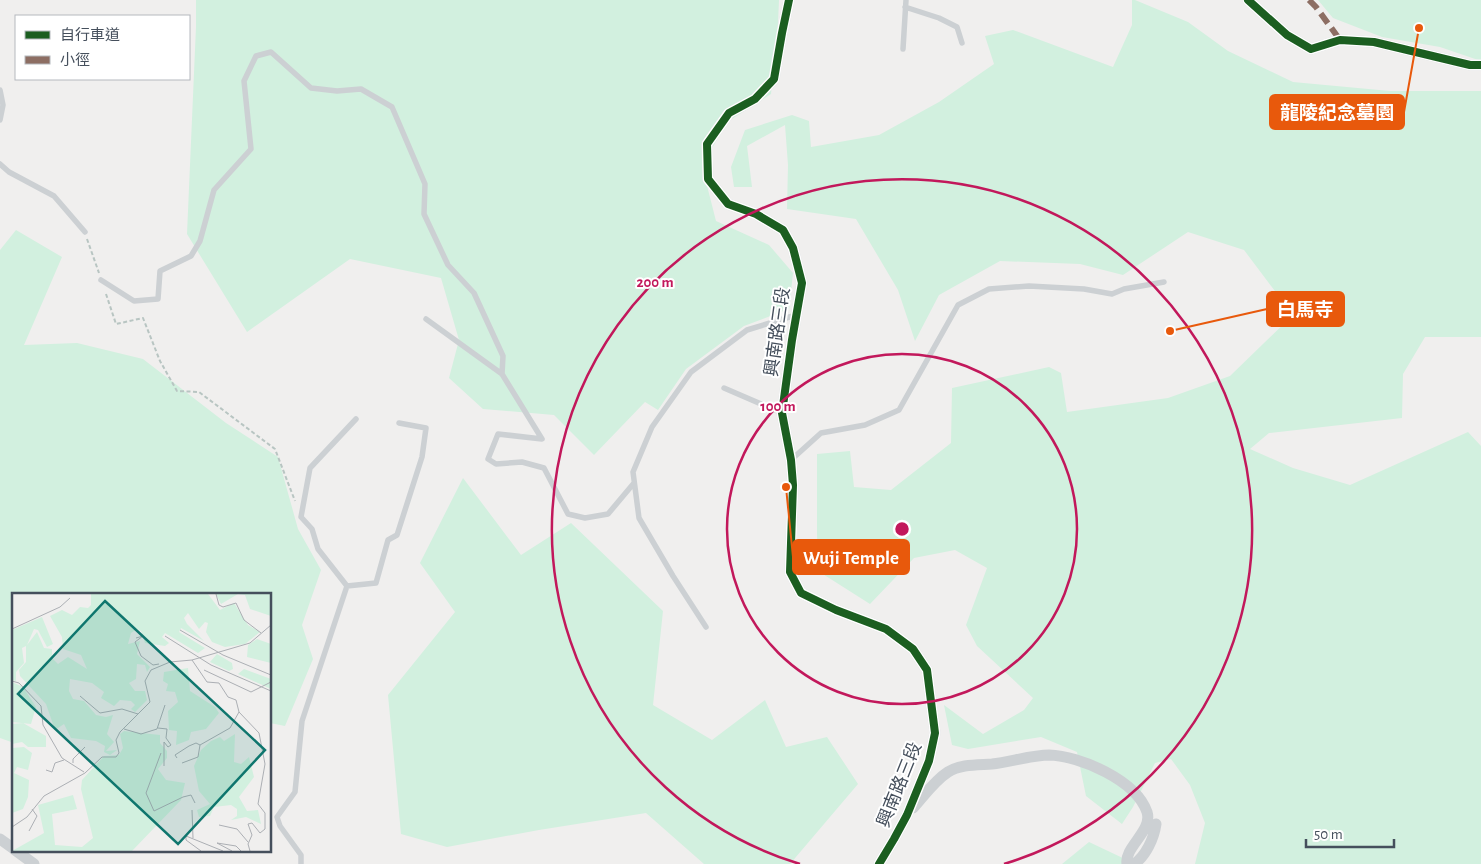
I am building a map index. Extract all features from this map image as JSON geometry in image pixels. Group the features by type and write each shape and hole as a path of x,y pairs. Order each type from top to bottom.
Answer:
{"street":[{"name":"興南路三段","path":"789,0 774,79 755,99 729,113 707,144 708,179 728,204 756,214 783,230 793,248 802,284 782,413 791,460 793,485 790,572 801,593 836,610 886,629 913,649 927,670 935,733 930,761 907,815 879,864"},
{"path":"1248,0 1286,35 1312,50 1340,40 1374,42 1470,65 1481,65"},
{"path":"907,815 938,780 949,771 969,765 993,764 1049,755 1078,760 1102,770 1126,784 1141,801 1148,814 1146,826 1131,850 1126,860 1127,864"},
{"path":"1134,864 1139,860 1154,836 1156,824"},
{"path":"0,839 12,848"},
{"path":"18,852 34,864"}],"lane":[{"path":"903,49 906,0"},
{"path":"905,7 939,18 957,27 962,43"},
{"path":"101,280 134,302 158,300 160,271 191,256 200,241 214,190 251,149 244,81 256,56 271,52 311,88 336,91 361,89 392,107 425,184 424,214 448,265 474,293 503,356 502,374"},
{"path":"0,90 4,105 0,120"},
{"path":"0,164 10,172 54,196 85,232"},
{"path":"791,460 821,432 865,425 899,410 958,305 989,289 1029,286 1084,289 1112,294 1124,289 1164,282"},
{"path":"706,627 639,518 632,472 652,427 691,372 747,330 796,316"},
{"path":"426,319 502,374 542,439 498,434 488,459 496,464 522,462 544,468 568,514 585,518 608,514 634,484"},
{"path":"724,388 782,413"},
{"path":"347,586 318,549 312,529 301,517 310,468 356,419"},
{"path":"347,586 376,583 388,540 397,534 422,457 426,428 399,423"},
{"path":"301,864 301,855 280,826 277,817 295,792 302,721 347,586"}],"path":[{"path":"85,232 116,324 143,318 160,361 177,391 199,392 275,449 301,517"}],"green space":[{"path":"196,0 779,0 771,94 727,122 702,166 716,221 769,245 793,273 789,309 744,326 686,369 658,410 645,402 594,455 554,415 483,409 449,378 459,340 441,278 350,259 247,332 187,234"},
{"path":"1132,0 1188,22 1228,51 1293,82 1390,91 1481,91 1481,337 1425,337 1403,374 1402,418 1269,433 1250,449 1293,468 1350,485 1468,432 1481,446 1481,864 1195,864 1205,823 1190,785 1171,759 1155,763 1133,807 1122,824 1086,796 1077,752 1041,737 968,749 952,745 944,705 983,734 1024,710 1033,698 977,646 966,625 987,568 955,550 914,558 870,604 818,571 817,454 850,451 854,487 891,490 951,443 952,388 1049,367 1061,373 1067,412 1168,398 1230,376 1293,315 1244,250 1188,232 1123,275 1080,264 1000,261 939,295 915,341 898,290 856,219 787,209 788,165 785,125 747,146 752,187 734,187 731,167 745,130 792,115 809,121 811,147 879,135 939,102 994,64 985,36 1013,30 1113,67 1132,25"},
{"path":"1318,0 1481,0 1481,61 1440,47 1382,37 1333,18"},
{"path":"16,230 62,257 24,345 77,343 143,359 226,423 278,457 298,529 321,570 302,625 313,659 285,726 271,723 271,593 12,593 12,742 0,738 0,250"},
{"path":"463,478 521,555 571,523 663,611 653,705 712,740 765,700 786,747 827,737 858,784 790,864 704,864 646,813 447,847 401,834 388,695 455,612 420,563"},
{"path":"1089,842 1127,860 1132,864 1062,864"}],"marked path":[{"path":"1309,0 1340,40"}],"cycle path":[{"path":"789,0 774,79 755,99 729,113 707,144 708,179 728,204 756,214 783,230 793,248 802,283 782,413 791,460 793,485 790,572 801,593 836,610 886,629 913,649 927,670 935,733 929,761 907,815 879,864"},
{"path":"1248,0 1287,35 1311,49 1340,40 1374,42 1470,65 1481,65"}],"place":[{"name":"龍陵紀念墓園","path":"1419,28"},
{"name":"白馬寺","path":"1170,331"},
{"name":"Wuji Temple","path":"786,487"}]}
